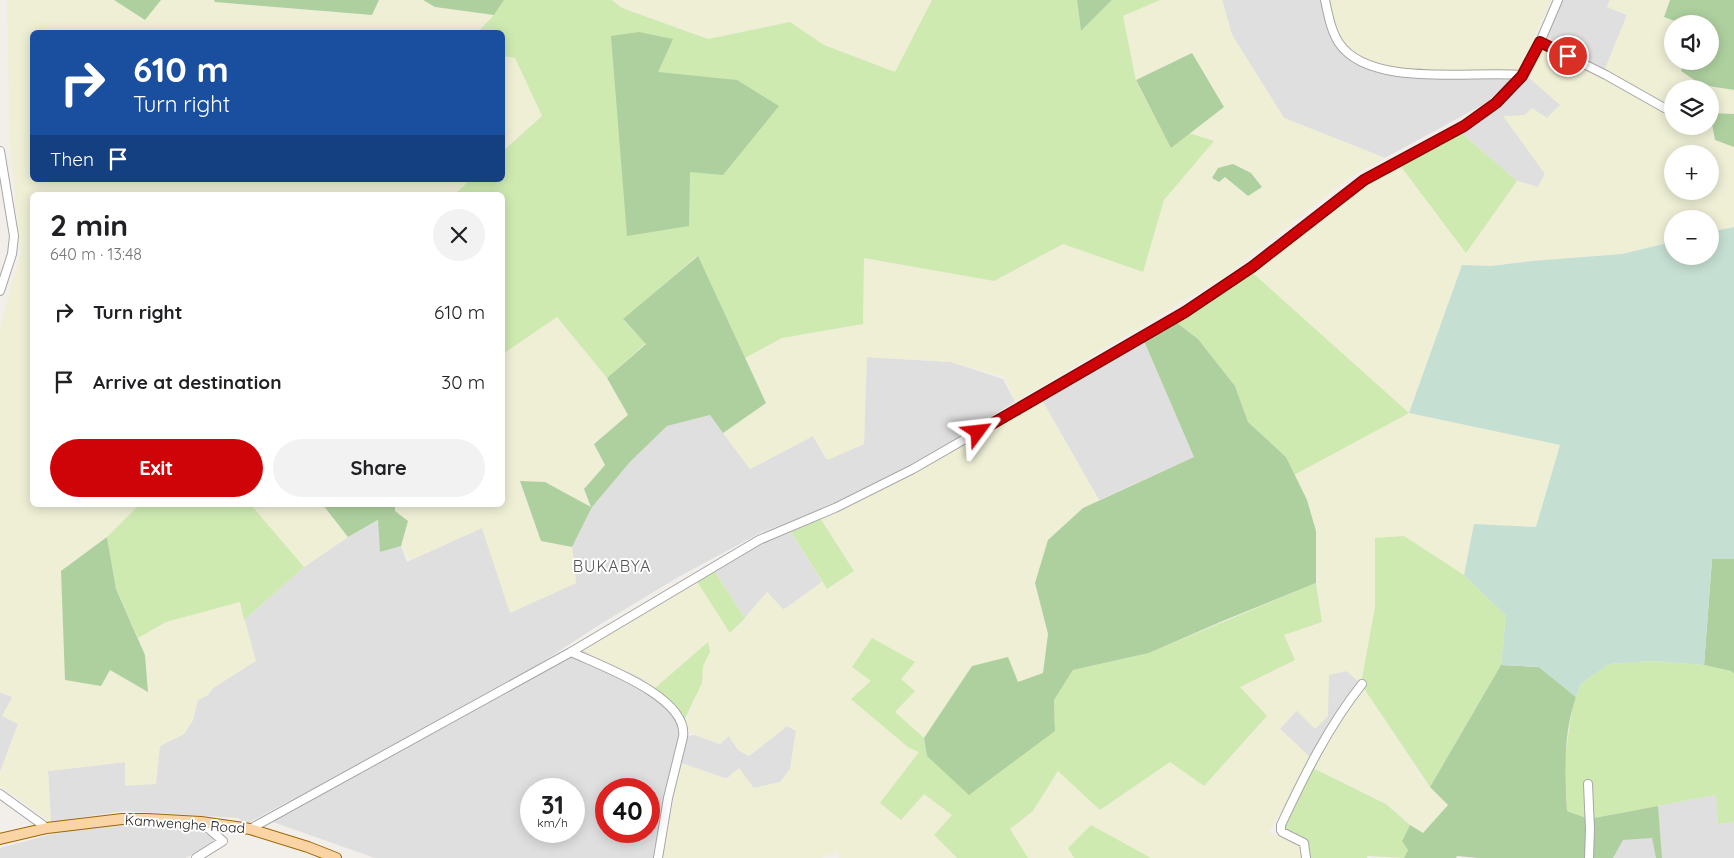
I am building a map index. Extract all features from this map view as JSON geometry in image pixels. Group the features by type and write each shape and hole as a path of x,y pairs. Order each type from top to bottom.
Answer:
{"main road":[{"name":"Kamwenghe Road","path":"0,839 47,828 122,819 201,822 250,829 336,858"}],"street":[{"path":"1325,0 1331,26 1339,43 1349,54 1364,62 1381,68 1420,76 1485,74 1522,76"},
{"path":"250,829 571,652 759,540 835,508 913,469 1185,312 1252,267 1364,180 1464,126 1496,103 1522,76 1540,42 1558,0"},
{"path":"1540,42 1606,75 1664,108"},
{"path":"0,151 14,236 12,254 0,291"},
{"path":"571,652 636,682 661,698 677,714 682,725 683,738 668,798 658,858"},
{"path":"1306,858 1304,843 1282,832 1281,825 1306,771 1332,726 1362,684"},
{"path":"1588,784 1589,858"},
{"path":"0,794 47,828"},
{"path":"196,858 223,841 201,822"}],"shaded area":[{"path":"1222,0 1322,0 1512,78 1486,103 1385,158 1284,118 1232,35"},
{"path":"1560,0 1610,0 1607,7 1627,15 1603,74 1546,46 1544,38"},
{"path":"1525,74 1561,105 1547,118 1525,115 1506,119 1545,174 1538,187 1517,181 1458,130 1479,118"},
{"path":"1144,341 1194,457 1099,500 1042,400"},
{"path":"866,357 951,362 1003,379 1015,402 912,466 823,509 762,532 680,576 536,666 537,668 576,647 638,674 667,695 680,715 681,733 660,830 660,778 595,778 595,843 657,843 654,858 375,858 270,821 265,817 296,797 246,824 238,818 124,811 51,822 48,771 126,762 184,734 193,720 198,699 208,695 213,688 255,661 244,620 304,567 348,537 379,520 380,552 401,546 407,562 482,528 510,612 576,583 572,547 592,507 630,462 667,426 710,415 750,469 813,436 826,459 864,444"},
{"path":"791,532 822,582 783,610 767,592 745,618 713,569 740,553"},
{"path":"1347,671 1361,684 1311,758 1280,729 1329,675"},
{"path":"0,692 12,697 18,724 0,772"},
{"path":"787,726 796,731 790,769 780,782 754,788 681,763 688,736 695,735 720,744 729,736 738,750 749,756"},
{"path":"1716,795 1718,824 1734,822 1734,858 1589,858 1589,819"},
{"path":"151,823 198,830 213,837 214,840 205,848 185,858 0,858 0,848 52,834 98,826"}],"green space":[{"path":"7,0 214,0 215,2 372,15 379,0 423,0 435,7 494,15 480,30 30,30 30,182 468,182 457,192 30,192 30,507 137,507 107,537 110,670 148,691 145,655 138,638 166,622 240,602 256,661 213,688 208,695 198,700 193,720 184,734 160,746 156,784 125,786 125,762 48,771 51,822 0,786 0,772 18,724 2,716 12,697 0,692 0,327 21,253 10,145"},
{"path":"114,0 161,0 145,20"},
{"path":"214,0 379,0 372,15 215,2"},
{"path":"423,0 504,0 494,15 435,7"},
{"path":"504,0 612,0 622,8 708,39 790,22 824,45 895,72 932,0 1077,0 1081,31 1112,0 1160,0 1123,16 1136,81 1171,147 1189,133 1214,141 1164,200 1143,272 1063,244 994,281 864,258 863,324 782,338 745,358 697,256 623,320 646,343 607,378 557,317 505,353 505,192 457,192 468,182 505,182 505,149 542,116 515,58 505,56 505,30 480,30 494,15"},
{"path":"612,0 932,0 895,72 824,45 790,22 708,39 622,8"},
{"path":"1077,0 1112,0 1081,31"},
{"path":"1160,0 1222,0 1232,35 1284,118 1385,158 1350,177 1225,276 1015,402 1005,377 951,362 867,357 864,444 828,460 813,436 750,469 723,433 765,403 745,358 782,338 863,324 864,258 994,281 1063,244 1143,272 1164,200 1213,141 1189,133 1223,106 1192,53 1136,80 1123,16"},
{"path":"1322,0 1551,0 1515,78 1477,75 1421,77 1362,65 1338,49"},
{"path":"1610,0 1670,0 1664,15 1664,70 1681,70 1694,80 1664,80 1664,135 1714,135 1715,140 1734,147 1734,227 1719,230 1719,210 1664,210 1664,244 1622,254 1491,266 1462,265 1409,413 1560,445 1536,527 1474,524 1464,575 1404,536 1375,538 1375,607 1362,685 1347,671 1329,675 1328,716 1315,729 1296,710 1280,729 1311,758 1268,833 1302,840 1304,858 1151,858 1091,825 1068,848 1074,858 1028,858 1010,829 1033,811 1059,771 1100,810 1170,762 1204,786 1267,717 1240,687 1284,635 1322,622 1307,500 1294,475 1408,413 1246,267 1293,241 1361,175 1399,164 1466,252 1517,181 1538,187 1545,174 1503,116 1525,115 1532,108 1547,118 1560,105 1525,74 1546,46 1603,74 1627,15 1607,7"},
{"path":"1670,0 1734,0 1734,90 1719,88 1719,80 1694,80 1681,71 1719,70 1719,15 1665,15"},
{"path":"639,32 673,39 658,72 737,80 779,106 723,175 690,172 689,226 627,236 611,36"},
{"path":"1192,53 1224,107 1171,148 1136,80"},
{"path":"505,56 515,58 542,116 505,149"},
{"path":"1719,88 1734,90 1734,114 1719,113"},
{"path":"1719,113 1734,114 1734,147 1715,140 1714,135 1719,135"},
{"path":"1458,130 1517,181 1466,253 1399,164"},
{"path":"1233,164 1251,173 1262,187 1248,196 1225,177 1219,182 1212,178 1218,168"},
{"path":"1734,227 1734,559 1712,559 1704,665 1652,661 1609,664 1581,684 1576,697 1539,667 1501,665 1506,616 1464,575 1474,524 1536,527 1560,445 1409,413 1462,265 1491,266 1622,254 1664,244 1664,265 1719,265 1719,230"},
{"path":"698,256 766,403 723,433 710,415 667,426 630,462 592,507 572,547 541,541 520,481 545,482 591,507 584,489 605,465 594,444 628,415 607,378 646,344 623,319"},
{"path":"1246,267 1409,413 1294,475 1286,457 1248,422 1235,386 1198,339 1176,322"},
{"path":"557,317 607,378 628,415 594,443 605,465 584,489 592,507 545,482 520,481 541,541 572,547 576,583 510,613 482,528 410,560 401,546 407,521 395,511 395,507 505,507 505,353"},
{"path":"1176,322 1198,339 1235,386 1248,422 1286,457 1307,500 1316,531 1316,583 1149,653 1073,670 1054,700 1055,731 969,795 927,756 924,738 972,666 1008,657 1018,682 1043,673 1048,634 1035,583 1048,540 1083,508 1194,457 1144,341"},
{"path":"1042,400 1099,500 1083,508 1035,583 1048,634 1043,673 1018,682 972,666 924,738 895,712 915,691 901,679 915,662 852,667 872,681 852,699 909,748 919,752 901,820 923,793 952,815 934,835 957,858 839,858 838,851 821,858 661,858 681,763 726,779 739,768 754,788 780,782 790,769 796,731 787,726 749,756 738,750 729,736 720,744 695,735 684,726 702,683 703,666 710,652 707,643 655,688 641,678 584,651 584,647 696,578 731,633 767,592 784,610 822,582 827,589 854,571 820,518 902,479"},
{"path":"137,507 253,507 304,567 244,620 240,602 166,622 138,638 116,589 107,537"},
{"path":"253,507 325,507 348,537 304,567"},
{"path":"325,507 395,507 395,511 408,521 401,546 380,552 378,520 348,537"},
{"path":"820,518 854,571 827,589 791,532"},
{"path":"1404,536 1464,575 1506,616 1501,665 1430,787 1361,684 1375,607 1375,538"},
{"path":"107,537 116,589 145,655 148,692 110,670 101,686 65,680 61,571"},
{"path":"1712,559 1734,559 1734,674 1731,671 1704,665"},
{"path":"713,569 745,618 730,633 696,580"},
{"path":"1316,583 1322,622 1284,635 1295,660 1240,687 1267,716 1204,786 1170,762 1100,810 1058,771 1033,811 1010,829 1028,858 957,858 934,835 952,815 924,794 901,820 880,803 919,752 909,748 851,699 871,681 852,667 872,638 915,662 901,679 915,691 895,712 924,738 927,756 1055,731 1054,700 1073,670 1149,653"},
{"path":"708,642 710,652 703,666 702,683 682,725 678,713 672,704 655,688"},
{"path":"1652,661 1704,665 1731,671 1734,674 1734,822 1718,824 1716,795 1589,819 1567,811 1565,758 1572,708 1581,684 1609,664"},
{"path":"1501,665 1539,667 1576,697 1567,739 1567,811 1589,819 1658,806 1662,858 1656,858 1652,838 1623,840 1613,858 1478,858 1457,856 1456,858 1404,858 1408,850 1402,841 1410,825 1423,833 1448,805 1430,787"},
{"path":"1364,688 1424,781 1448,805 1423,834 1386,803 1311,767"},
{"path":"1311,767 1386,804 1410,825 1403,839 1408,850 1404,858 1368,856 1367,858 1304,858 1303,837 1283,829"},
{"path":"1091,825 1151,858 1074,858 1068,848"}],"district":[{"name":"BUKABYA","path":"612,566"}],"route":[{"path":"978,432 1185,312 1252,267 1364,180 1464,126 1496,103 1522,76 1540,42 1568,56"}]}
